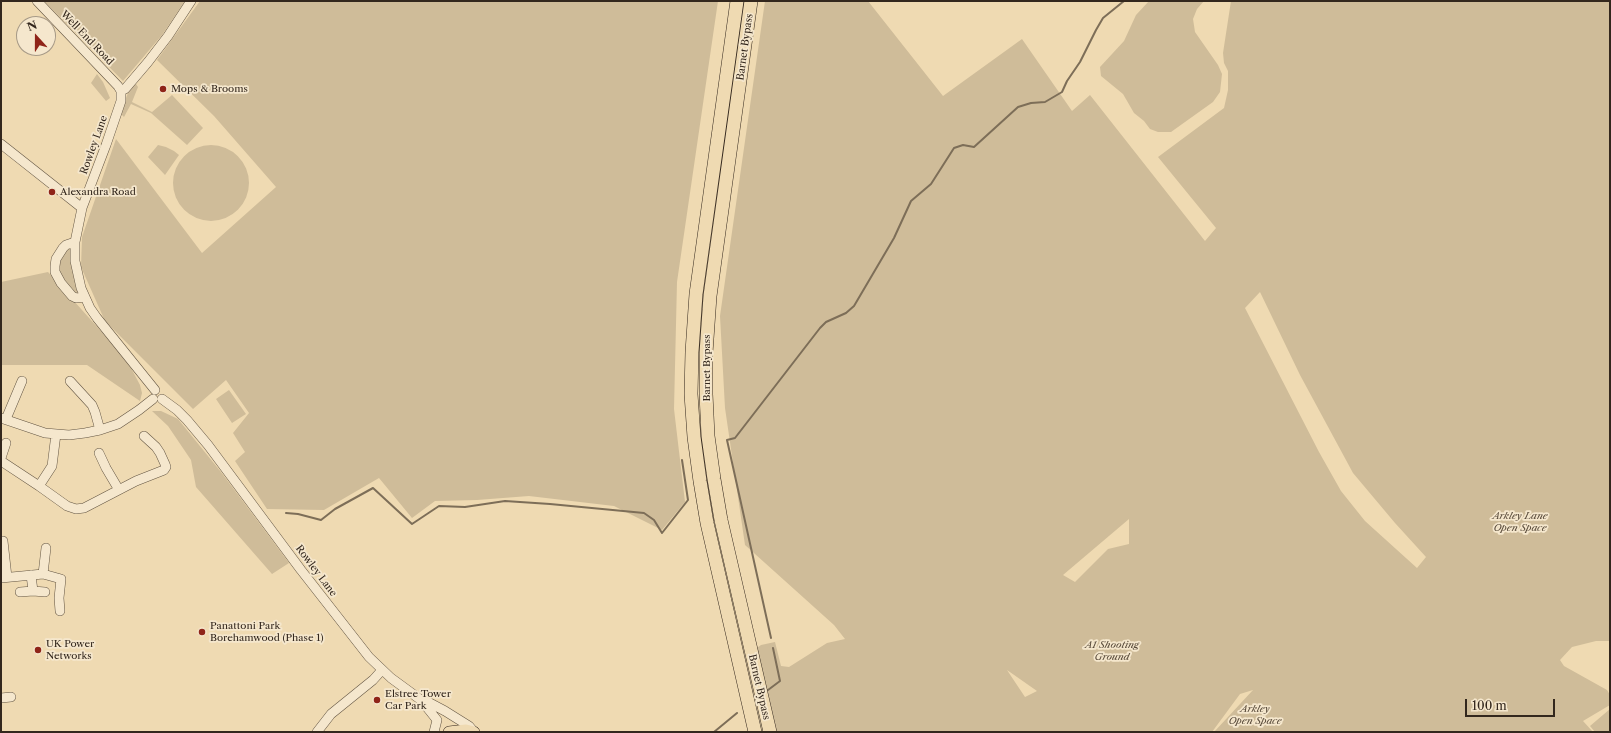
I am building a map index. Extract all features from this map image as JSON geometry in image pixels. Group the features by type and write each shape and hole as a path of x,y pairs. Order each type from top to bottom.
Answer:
{"highway":[{"name":"Barnet Bypass","path":"737,1 696,294 692,352 692,394 694,437 704,502 755,732"},
{"name":"Barnet Bypass","path":"751,1 710,296 706,352 706,394 708,436 720,513 770,732"}],"main road":[{"path":"449,732 466,730 474,732"}],"street":[{"name":"Well End Road","path":"37,1 118,86 121,92"},
{"path":"121,92 148,62 168,36 191,1"},
{"name":"Rowley Lane","path":"121,92 120,101 108,141 82,208 75,242 77,275 85,297 96,318 156,396 177,410 208,445 301,570 362,648 382,670 421,700 445,711 469,726 474,732"},
{"path":"1,144 82,208"},
{"path":"75,242 66,244 62,248 56,259 54,266 55,272 61,283 72,296 76,298 85,297"},
{"path":"70,380 92,404 100,430"},
{"path":"22,381 4,419 33,429 56,434 76,435 100,430 128,418 156,396"},
{"path":"39,486 52,466 56,434"},
{"path":"6,443 1,459 67,506 76,509 84,508 136,481 164,470 166,467 156,447 144,436"},
{"path":"99,453 119,490"},
{"path":"3,541 4,578 43,574 61,579 59,598 60,611"},
{"path":"43,574 46,548"},
{"path":"31,575 33,591"},
{"path":"20,592 45,592"},
{"path":"318,732 330,714 373,680 382,670"},
{"path":"1,698 11,697"},
{"path":"421,700 437,720 434,732"}],"green space":[{"path":"44,1 185,1 162,35 123,81"},
{"path":"200,1 718,1 677,282 674,409 685,502 662,530 614,506 529,496 477,500 435,501 412,518 379,478 324,510 267,509 235,461 245,452 233,433 249,413 226,380 193,409 105,321 81,267 82,237 116,139 202,253 276,187 214,116 157,60"},
{"path":"765,1 868,1 943,96 1022,39 1072,111 1090,95 1205,241 1216,228 1158,157 1224,108 1228,90 1228,71 1224,63 1223,53 1231,1 1610,1 1610,641 1596,641 1572,647 1560,660 1564,666 1607,690 1610,695 1610,705 1583,721 1593,732 1214,732 1253,690 1240,694 1212,732 774,732 757,648 761,645 775,642 781,666 789,667 827,643 845,639 834,625 745,545 725,408 720,316","holes":["1260,292 1300,375 1353,473 1426,557 1417,568 1365,521 1341,491 1319,452 1245,308","1129,519 1129,544 1108,549 1075,582 1063,575","1007,670 1037,691 1025,697"]},
{"path":"1149,1 1204,1 1197,9 1193,19 1195,32 1218,65 1222,74 1220,92 1213,102 1171,132 1158,132 1150,129 1144,121 1134,113 1123,94 1101,76 1100,67 1124,41 1136,15"},
{"path":"97,74 103,82 110,98 106,101 91,83"},
{"path":"136,84 138,87 132,102 152,112 172,95 203,128 187,145 151,113 131,104 124,117 120,113 128,93 133,85"},
{"path":"158,145 166,147 179,155 165,175 148,157"},
{"path":"211,145 226,148 238,156 246,168 249,183 246,198 238,210 226,218 211,221 196,218 184,210 176,198 173,183 176,168 184,156 196,148"},
{"path":"71,248 79,293 76,295 58,273 58,264 65,249"},
{"path":"48,272 116,348 131,368 140,385 142,393 140,401 87,365 1,365 1,282"},
{"path":"229,390 246,414 232,423 216,399"},
{"path":"152,411 161,411 178,419 221,472 289,563 272,574 196,487 191,460 168,426"},
{"path":"1610,709 1610,732 1595,732 1590,726"}],"waterway":[{"path":"771,638 727,440 735,438 820,328 826,322 846,313 854,306 894,238 911,201 931,184 954,148 963,145 974,147 1018,107 1031,103 1045,102 1062,92 1067,81 1080,62 1103,18 1124,1"},
{"path":"286,513 298,514 321,520 335,509 373,488 412,524 439,506 465,507 505,501 644,513 654,520 662,533 688,500 682,460"},
{"path":"768,690 780,681 773,648"},
{"path":"714,732 737,713"}],"place":[{"name":"Mops & Brooms","path":"163,89"},
{"name":"Alexandra Road","path":"52,192"},
{"name":"Panattoni Park Borehamwood (Phase 1)","path":"202,632"},
{"name":"UK Power Networks","path":"38,650"},
{"name":"Elstree Tower Car Park","path":"377,700"}],"park label":[{"name":"Arkley Lane Open Space","path":"1520,522"},
{"name":"A1 Shooting Ground","path":"1112,650"},
{"name":"Arkley Open Space","path":"1255,714"}]}
